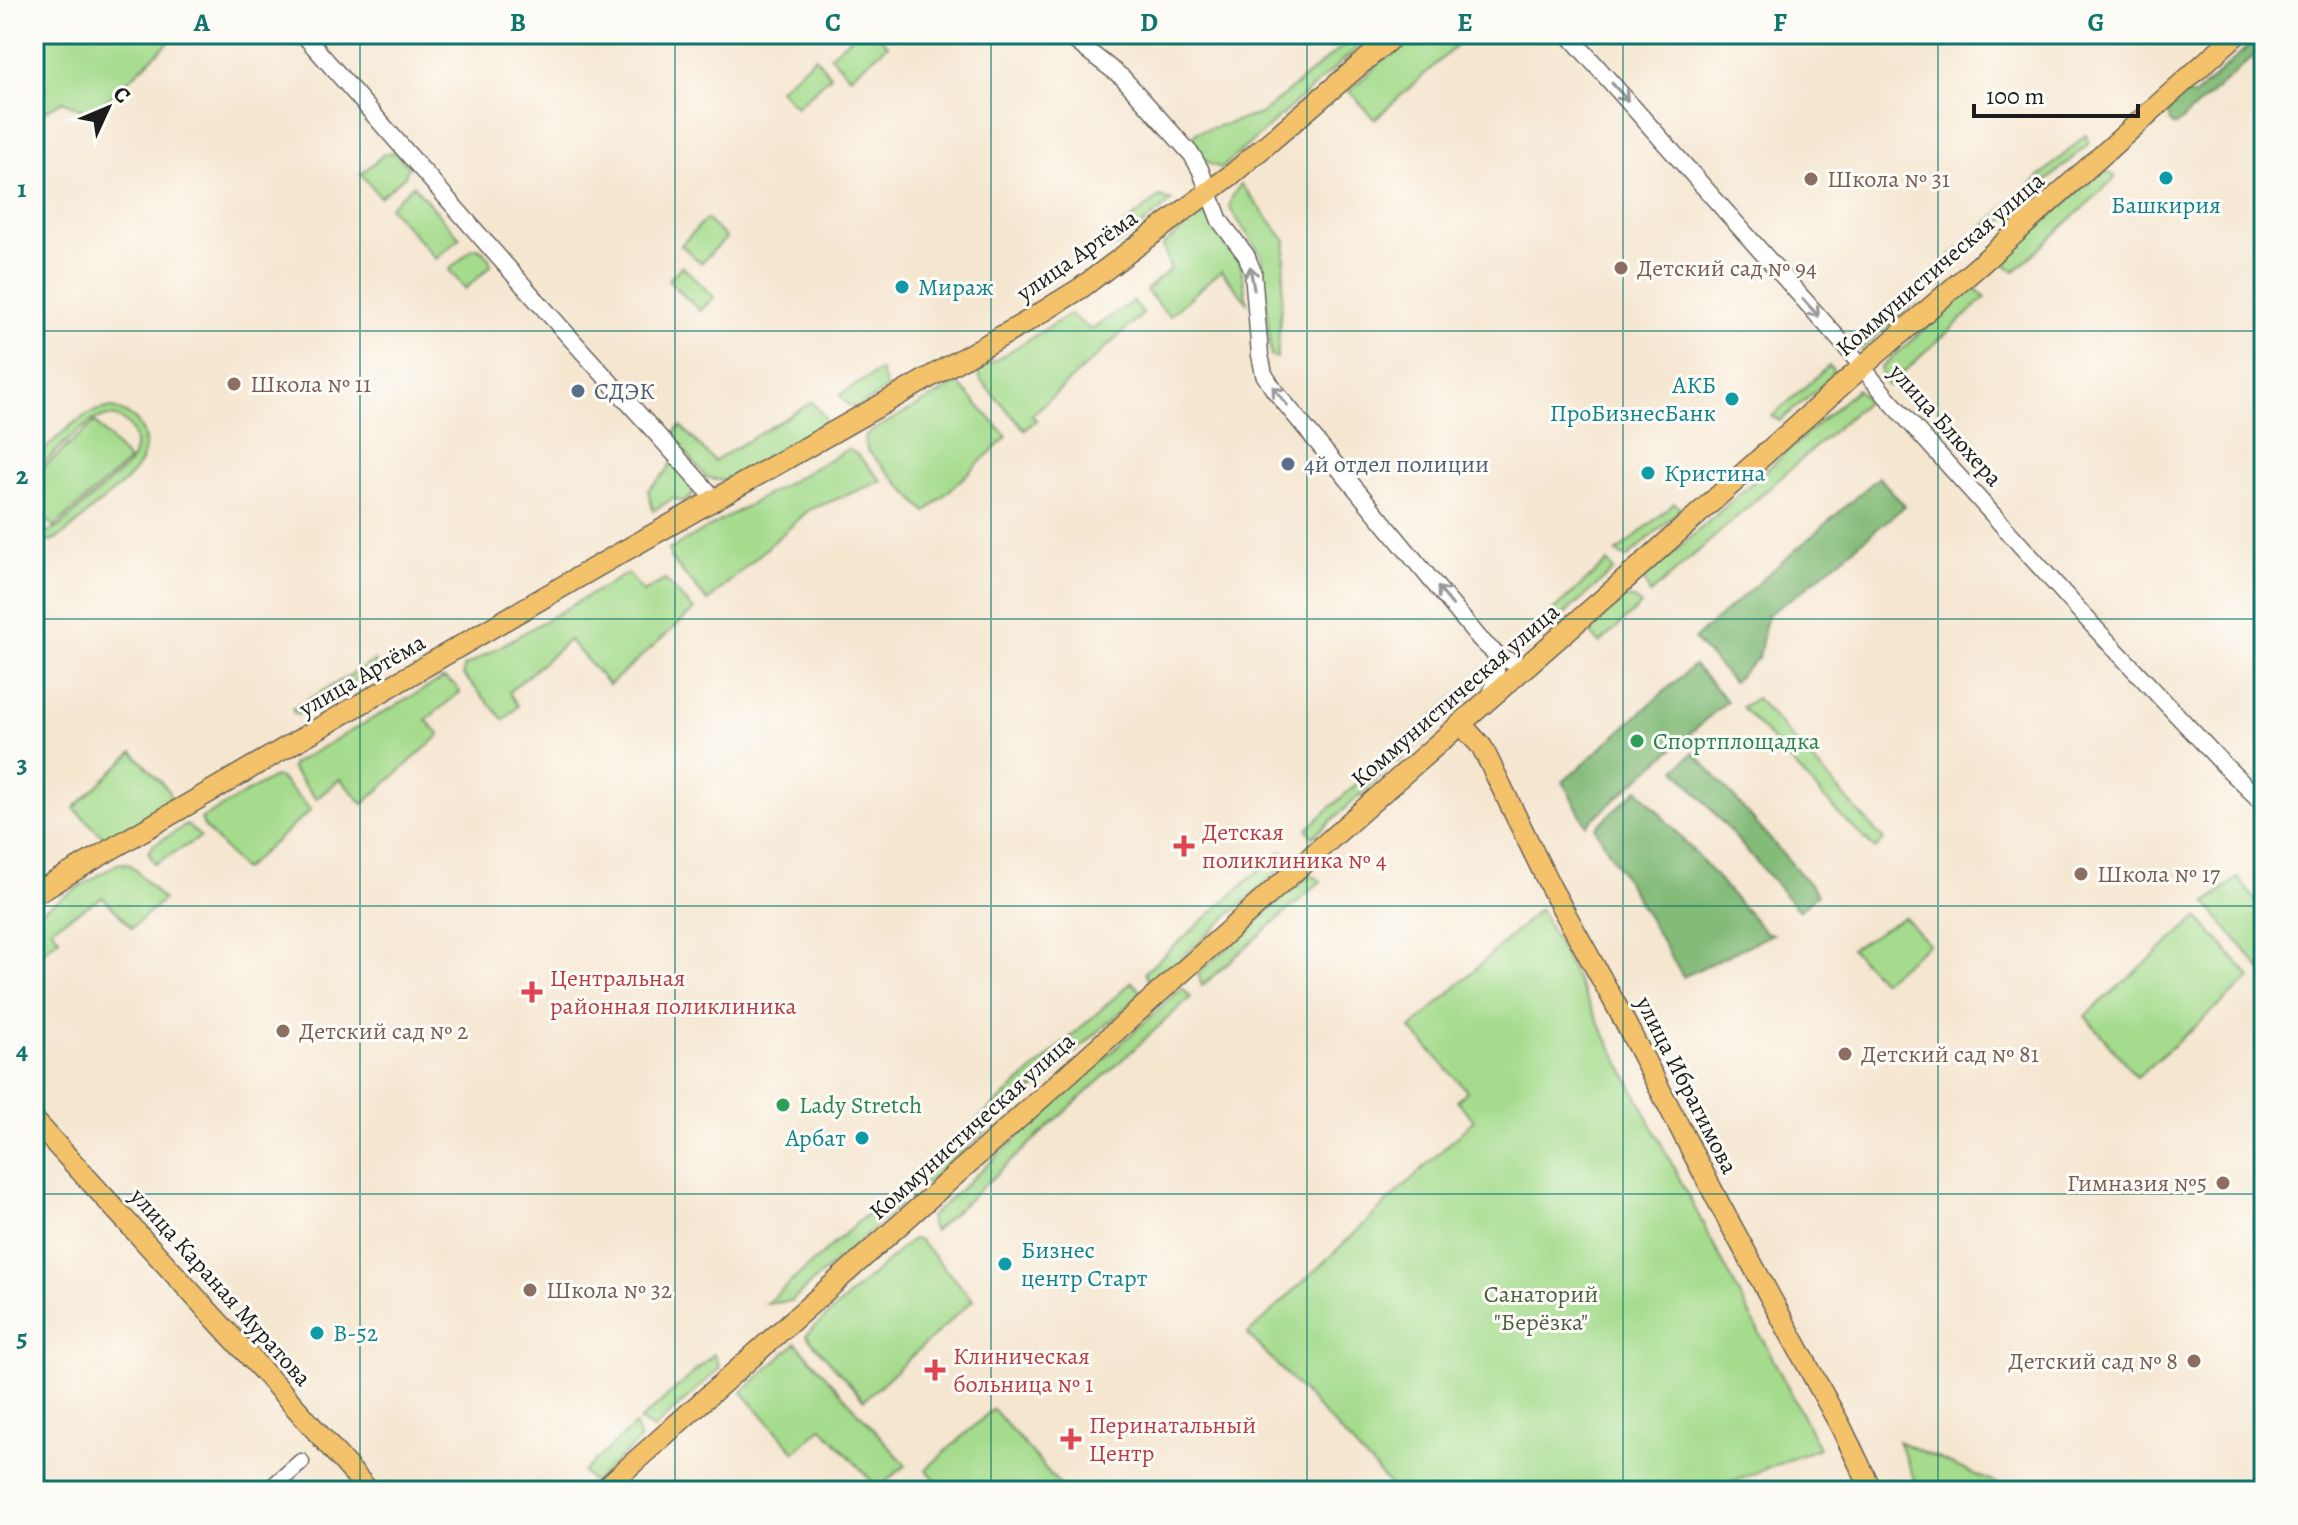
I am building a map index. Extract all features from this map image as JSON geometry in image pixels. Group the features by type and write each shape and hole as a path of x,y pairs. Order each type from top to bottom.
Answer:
{"main road":[{"name":"улица Артёма","path":"34,894 1081,288 1209,192 1396,34"},
{"name":"Коммунистическая улица","path":"602,1491 2237,34"},
{"path":"1482,747 1491,697"},
{"name":"улица Ибрагимова","path":"1461,724 1482,747 1550,886 1841,1427 1872,1491"},
{"name":"улица Караная Муратова","path":"34,1120 369,1491"}],"street":[{"path":"303,34 715,499"},
{"path":"1066,34 1123,78 1192,155 1220,221 1246,255 1253,272 1260,355 1264,374 1274,390 1496,656 1527,666"},
{"name":"улица Блюхера","path":"1568,34 1863,366 1886,396 2096,629 2264,804"},
{"path":"1491,697 1496,656"},
{"path":"268,1491 301,1462"}],"green space":[{"path":"34,34 194,34 188,39 174,37 92,115 63,101 34,122"},
{"path":"855,34 877,34 888,45 850,77 830,55"},
{"path":"1357,34 1364,42 1222,168 1206,161 1196,150 1192,139 1197,132 1261,114"},
{"path":"1419,34 1447,34 1457,45 1375,119 1349,91 1394,50"},
{"path":"2252,34 2264,34 2262,49 2175,126 2170,122 2168,114 2173,103 2185,92 2194,96 2256,39"},
{"path":"815,57 831,76 796,107 779,89"},
{"path":"2086,135 2089,143 1976,245 1969,240"},
{"path":"395,152 408,166 405,176 380,197 361,174 384,154"},
{"path":"2103,169 2116,177 2014,272 2006,264 2008,254"},
{"path":"1241,184 1286,241 1277,358 1271,357 1262,256 1229,207"},
{"path":"413,185 460,238 436,259 389,207"},
{"path":"1159,197 1172,201 1113,248 1107,249 1102,243"},
{"path":"1199,216 1208,217 1240,260 1247,302 1221,271 1169,316 1146,290 1170,269 1163,245"},
{"path":"706,219 726,238 701,263 681,245"},
{"path":"478,248 490,260 491,266 465,289 449,270 472,249"},
{"path":"1959,249 1965,256 1861,350 1853,345"},
{"path":"682,266 714,297 700,311 668,280"},
{"path":"1973,285 1985,298 1888,386 1882,379 1881,368"},
{"path":"1133,301 1143,314 1032,415 1036,420 1025,430 981,381 978,371 1070,314 1091,330"},
{"path":"1829,366 1836,374 1780,421 1772,416"},
{"path":"880,370 887,389 856,408 848,405 840,395"},
{"path":"958,383 1007,437 926,512 868,451 864,440 868,433"},
{"path":"1857,389 1867,401 1650,594 1644,579"},
{"path":"812,402 825,417 825,425 723,481 706,477 671,435 681,426 714,461"},
{"path":"112,408 129,415 141,428 145,440 140,463 124,482 63,535 49,541 34,541 34,532 49,532 60,526 126,467 132,458 135,448 131,429 125,422 107,416 82,428 34,472 34,460 70,426 90,413"},
{"path":"95,422 129,461 54,527 34,505 34,476"},
{"path":"848,449 858,455 882,481 809,510 708,601 671,559 669,550"},
{"path":"674,459 695,485 692,496 682,502 674,498 653,511 648,490"},
{"path":"1879,477 1905,506 1799,593 1767,615 1759,657 1733,682 1694,639"},
{"path":"1674,503 1681,509 1627,558 1616,553"},
{"path":"1607,562 1614,570 1521,653 1515,645"},
{"path":"628,573 643,592 665,580 694,610 609,685 569,640 509,692 518,706 504,720 463,675 464,667"},
{"path":"1624,597 1633,598 1641,605 1600,643 1588,631"},
{"path":"374,661 378,667 298,714 294,713 292,709"},
{"path":"1694,665 1727,701 1586,825 1563,782"},
{"path":"444,678 460,692 426,720 440,735 363,804 340,779 316,799 291,768 293,764"},
{"path":"1477,679 1474,693 1397,762 1390,753"},
{"path":"1756,698 1884,840 1875,849 1837,812 1742,707"},
{"path":"133,752 169,791 170,797 165,806 107,841 74,808"},
{"path":"1694,752 1818,894 1799,911 1676,769"},
{"path":"1379,763 1387,771 1313,837 1307,829"},
{"path":"279,777 311,810 243,870 201,819 272,778"},
{"path":"1638,789 1765,932 1772,934 1683,977 1595,828"},
{"path":"187,825 201,837 155,864 148,852 153,845"},
{"path":"1284,852 1288,859 1285,865 1154,983 1148,979 1145,972 1279,853"},
{"path":"117,864 131,865 163,900 132,928 103,897 51,928 59,938 34,960 34,915"},
{"path":"1311,874 1321,881 1202,986 1198,974"},
{"path":"2238,878 2264,911 2263,972 2206,903"},
{"name":"Санаторий \"Берёзка\"","path":"1540,909 1819,1448 1710,1491 1396,1491 1248,1334 1474,1120 1457,1101 1467,1091 1411,1029"},
{"path":"1904,917 1929,944 1882,981 1851,949"},
{"path":"2198,917 2251,978 2137,1077 2085,1016"},
{"path":"1132,982 1142,993 926,1184 920,1180 917,1174"},
{"path":"1182,988 1191,997 934,1231 930,1217"},
{"path":"894,1190 900,1205 791,1301 766,1304"},
{"path":"912,1239 919,1240 973,1300 864,1400 806,1335"},
{"path":"796,1343 906,1465 878,1488 822,1427 795,1452 742,1392"},
{"path":"714,1354 720,1368 654,1429 640,1421"},
{"path":"993,1409 1065,1491 945,1491 926,1469"},
{"path":"635,1425 640,1440 593,1483 583,1472"},
{"path":"1898,1441 2013,1491 1920,1491"}],"place":[{"name":"Башкирия","path":"2166,178"},
{"name":"Школа № 31","path":"1811,179"},
{"name":"Детский сад № 94","path":"1621,268"},
{"name":"Мираж","path":"902,287"},
{"name":"Школа № 11","path":"234,384"},
{"name":"СДЭК","path":"578,391"},
{"name":"АКБ ПроБизнесБанк","path":"1732,399"},
{"name":"4й отдел полиции","path":"1288,464"},
{"name":"Кристина","path":"1648,473"},
{"name":"Спортплощадка","path":"1637,741"},
{"name":"Детская поликлиника № 4","path":"1184,846"},
{"name":"Школа № 17","path":"2081,874"},
{"name":"Центральная районная поликлиника","path":"532,992"},
{"name":"Детский сад № 2","path":"283,1031"},
{"name":"Детский сад № 81","path":"1845,1054"},
{"name":"Lady Stretch","path":"783,1105"},
{"name":"Арбат","path":"862,1138"},
{"name":"Гимназия №5","path":"2223,1183"},
{"name":"Бизнес центр Старт","path":"1005,1264"},
{"name":"Школа № 32","path":"530,1290"},
{"name":"B-52","path":"317,1333"},
{"name":"Детский сад № 8","path":"2194,1361"},
{"name":"Клиническая больница № 1","path":"935,1370"},
{"name":"Перинатальный Центр","path":"1071,1439"}]}
